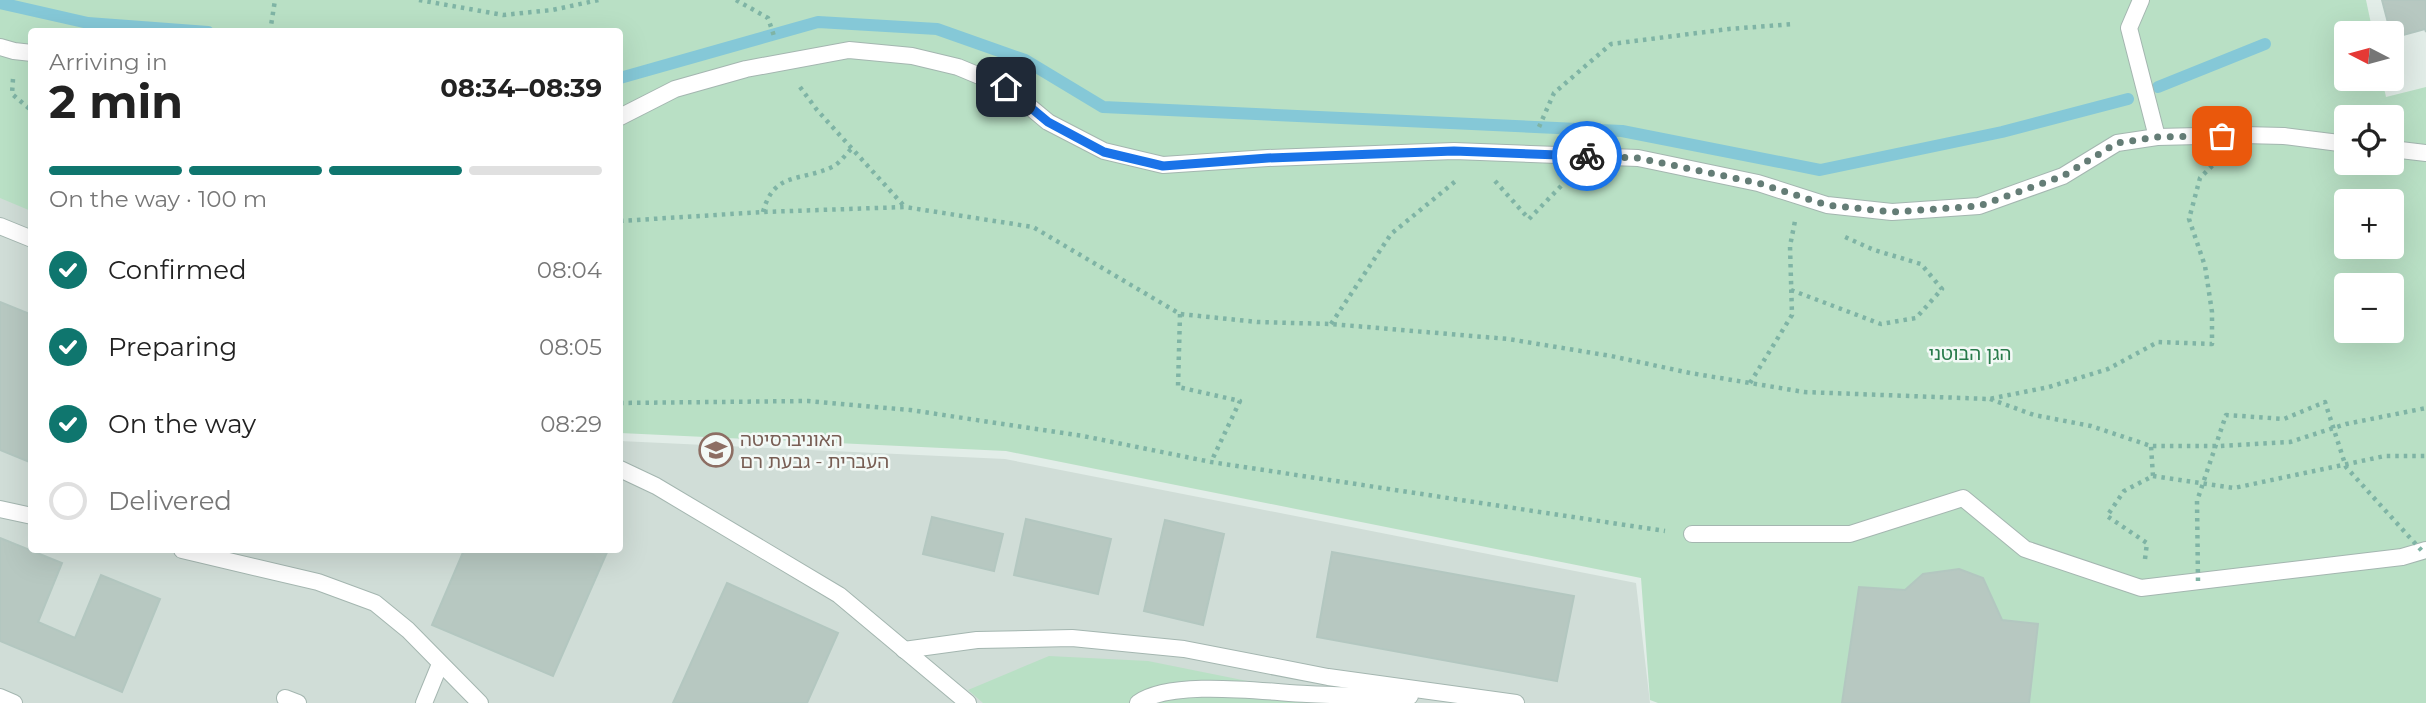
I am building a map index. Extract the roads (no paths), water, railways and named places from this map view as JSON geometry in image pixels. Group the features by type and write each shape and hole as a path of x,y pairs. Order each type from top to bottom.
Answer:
{"lane":[{"path":"2141,0 2129,28 2157,137"},
{"path":"7,49 28,52"},
{"path":"623,115 675,89 746,69 849,50 912,56 958,67 1006,87 1048,122 1104,152 1163,166 1268,158 1454,151 1484,157 1638,158 1758,183 1827,205 1892,212 1979,206 2063,176 2117,143 2157,137 2243,135 2284,136 2334,142"},
{"path":"2404,150 2426,153"},
{"path":"0,226 28,237"},
{"path":"623,470 656,486 839,595 968,703"},
{"path":"1692,534 1850,534 1963,498 2025,550 2141,588 2402,557 2424,550"},
{"path":"0,509 28,515"},
{"path":"195,553 318,582 375,603 408,630 480,703"},
{"path":"904,649 977,640 1072,638 1184,649 1328,677 1516,703"},
{"path":"424,703 440,664"},
{"path":"1138,703 1149,695 1197,689 1354,696 1468,696"},
{"path":"0,697 14,703"}],"waterway":[{"path":"0,3 88,23 155,28"},
{"path":"623,77 818,22 937,29 1025,60 1103,107 1622,131 1820,170 2002,132 2128,99"},
{"path":"2158,87 2265,44"}],"place":[{"name":"האוניברסיטה העברית - גבעת רם","path":"716,450"}],"park label":[{"name":"הגן הבוטני","path":"1970,353"}]}
